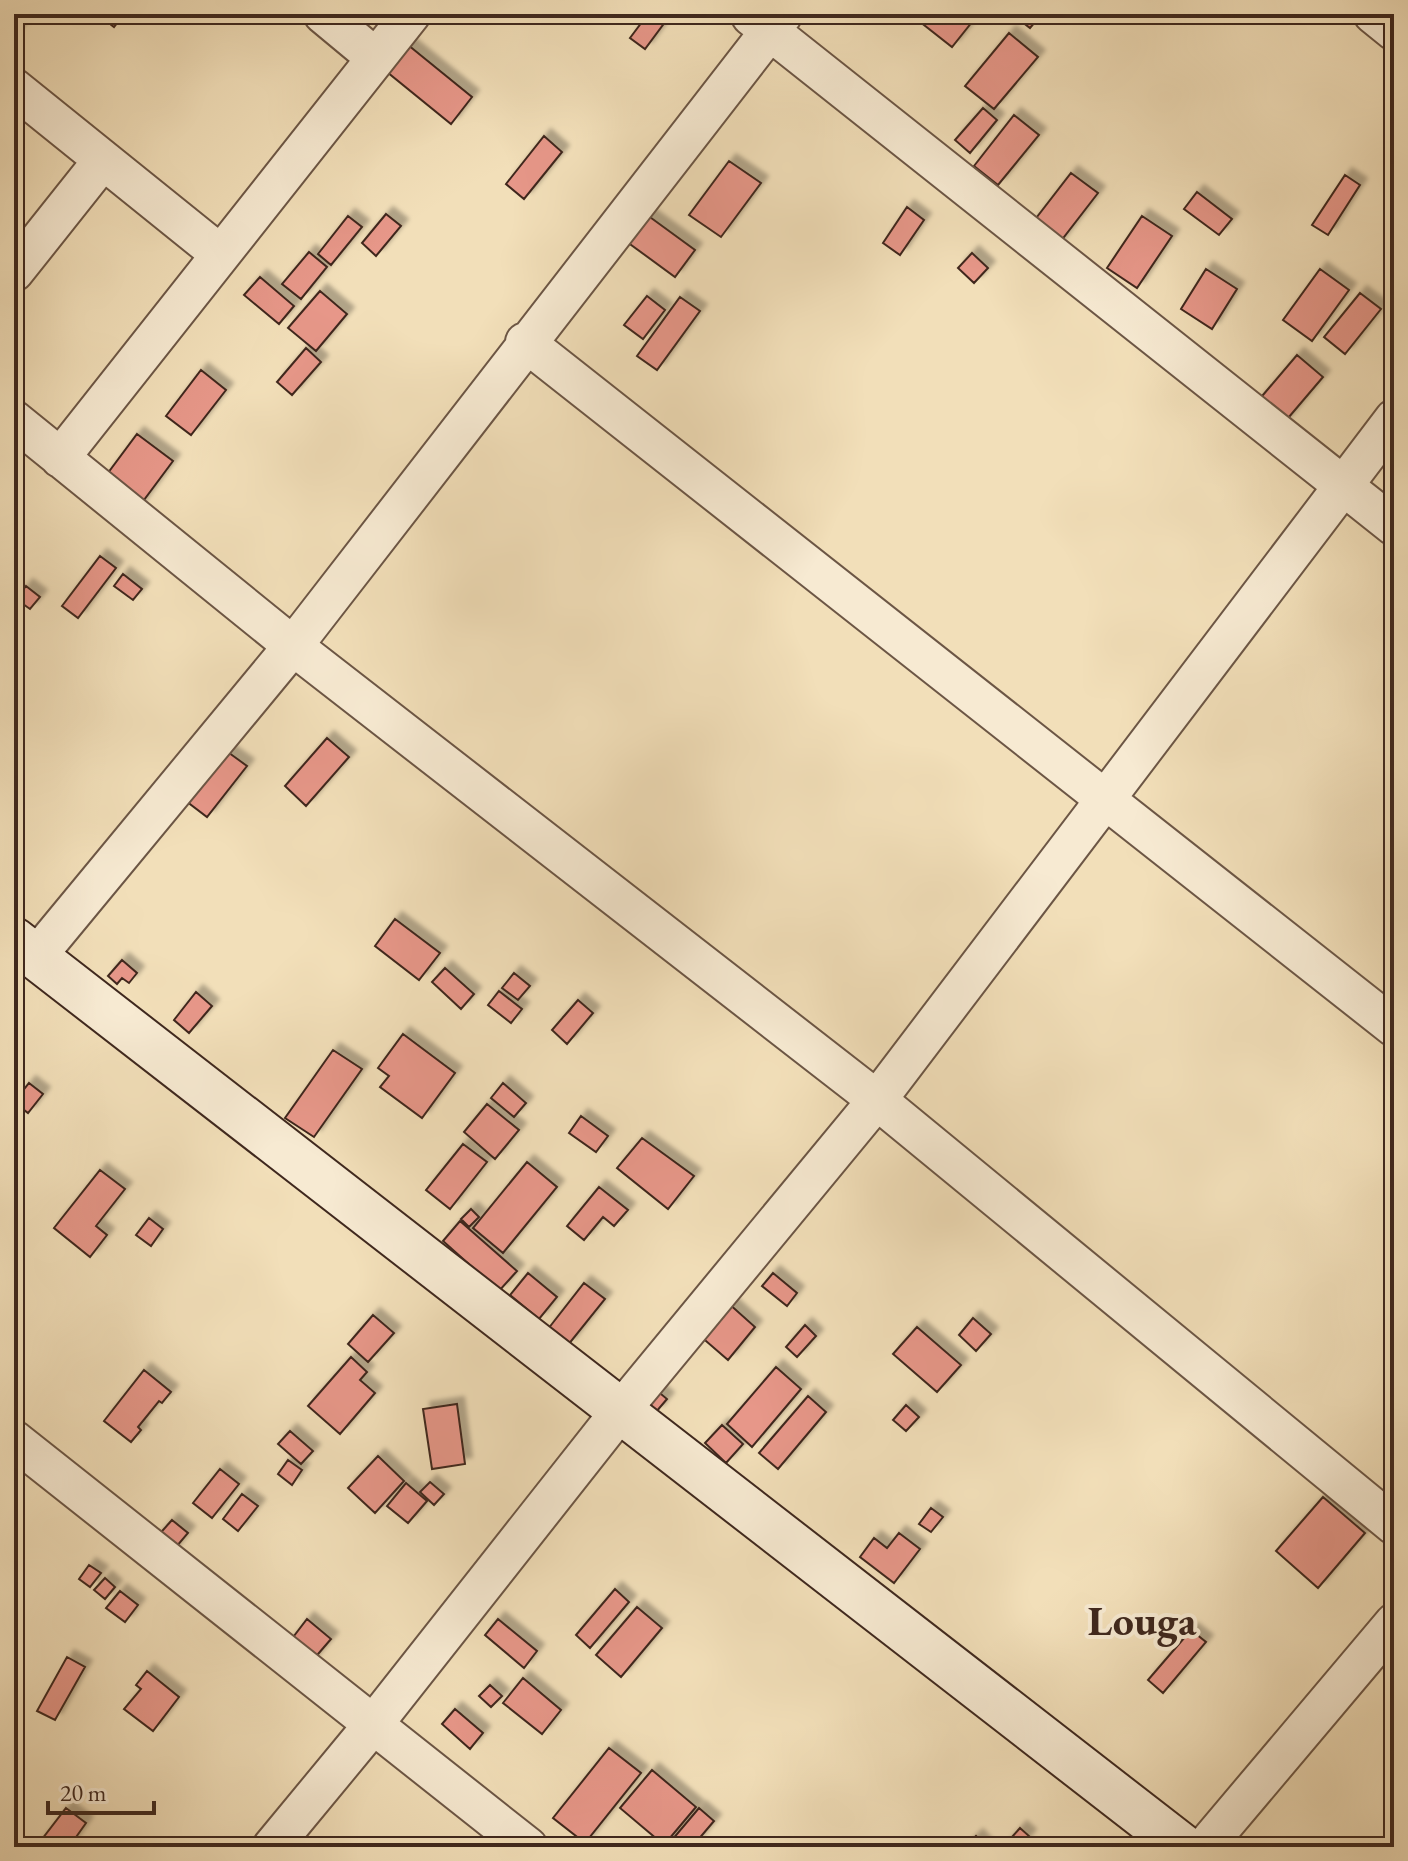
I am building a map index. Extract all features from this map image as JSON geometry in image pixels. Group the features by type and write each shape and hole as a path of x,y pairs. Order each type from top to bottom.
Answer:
{"street":[{"path":"323,14 376,58"},
{"path":"60,458 411,14"},
{"path":"1373,14 1394,31"},
{"path":"1183,1847 25,948 293,646 767,19 1394,526"},
{"path":"14,88 220,254"},
{"path":"14,272 103,160"},
{"path":"525,342 1394,1027"},
{"path":"272,1847 372,1726 622,1409 877,1100 1394,419"},
{"path":"14,420 293,646 877,1100 1394,1525"},
{"path":"14,1440 528,1847"},
{"path":"1205,1847 1394,1623"}],"building":[{"path":"14,14 27,20 14,36"},
{"path":"104,14 124,14 114,27 101,17"},
{"path":"648,14 671,14 645,49 630,38"},
{"path":"910,14 972,14 976,17 952,47"},
{"path":"1012,14 1037,14 1040,16 1030,28"},
{"path":"1009,33 1038,57 994,109 965,86"},
{"path":"397,36 472,97 451,124 376,63"},
{"path":"983,108 997,120 970,153 955,140"},
{"path":"1014,115 1039,135 998,185 974,166"},
{"path":"544,136 562,152 524,199 506,184"},
{"path":"729,161 761,183 721,237 689,215"},
{"path":"1071,173 1098,193 1057,246 1030,226"},
{"path":"1345,175 1360,185 1328,235 1312,225"},
{"path":"1197,192 1232,219 1219,235 1184,209"},
{"path":"907,207 924,220 900,255 883,243"},
{"path":"643,212 695,250 675,277 623,239"},
{"path":"386,214 401,226 376,256 362,243"},
{"path":"348,216 362,227 331,265 318,254"},
{"path":"1142,216 1172,236 1137,288 1107,268"},
{"path":"309,252 327,267 301,299 282,284"},
{"path":"972,253 988,268 974,283 958,268"},
{"path":"1206,269 1237,289 1212,329 1181,309"},
{"path":"1320,269 1349,290 1312,341 1283,320"},
{"path":"260,277 294,306 279,324 244,295"},
{"path":"320,291 347,314 316,351 288,328"},
{"path":"1360,293 1381,309 1345,354 1324,337"},
{"path":"647,296 665,310 643,339 624,325"},
{"path":"680,297 700,311 657,370 637,356"},
{"path":"306,348 321,362 292,395 277,382"},
{"path":"1297,355 1323,377 1283,424 1257,402"},
{"path":"201,370 226,390 191,435 166,416"},
{"path":"137,434 173,461 135,512 99,485"},
{"path":"100,556 116,568 78,618 62,606"},
{"path":"123,574 142,589 133,600 114,586"},
{"path":"26,586 40,597 30,609 16,599"},
{"path":"327,738 349,757 306,806 285,786"},
{"path":"225,750 247,766 207,817 186,801"},
{"path":"395,919 440,953 419,980 375,946"},
{"path":"122,960 137,973 129,983 122,978 117,984 108,976"},
{"path":"445,968 474,994 461,1009 432,982"},
{"path":"514,973 530,986 518,1000 502,988"},
{"path":"499,991 522,1009 511,1023 488,1005"},
{"path":"196,992 212,1006 189,1033 174,1020"},
{"path":"578,1000 593,1013 567,1044 552,1030"},
{"path":"403,1034 455,1073 422,1118 380,1087 389,1076 378,1068"},
{"path":"333,1050 362,1069 314,1137 285,1118"},
{"path":"29,1083 43,1094 28,1113 14,1102"},
{"path":"503,1083 526,1103 514,1117 491,1098"},
{"path":"487,1104 519,1130 495,1159 464,1132"},
{"path":"581,1116 608,1136 596,1152 569,1133"},
{"path":"642,1138 694,1176 668,1209 617,1168"},
{"path":"463,1144 487,1162 450,1209 426,1190"},
{"path":"527,1162 557,1187 503,1253 473,1228"},
{"path":"100,1170 125,1189 96,1226 107,1235 90,1257 54,1228"},
{"path":"599,1187 628,1210 614,1226 603,1217 584,1240 567,1226"},
{"path":"471,1209 479,1217 469,1227 461,1219"},
{"path":"149,1218 163,1229 151,1246 136,1235"},
{"path":"460,1221 517,1271 499,1291 443,1241"},
{"path":"528,1273 557,1297 539,1319 510,1295"},
{"path":"773,1273 797,1293 787,1306 762,1286"},
{"path":"584,1283 605,1299 568,1345 548,1329"},
{"path":"727,1302 755,1327 728,1360 699,1335"},
{"path":"373,1315 394,1333 368,1362 348,1344"},
{"path":"973,1318 991,1334 976,1351 959,1335"},
{"path":"805,1325 816,1336 797,1357 786,1347"},
{"path":"917,1327 961,1365 937,1392 893,1354"},
{"path":"351,1357 367,1372 360,1380 375,1393 340,1434 308,1406"},
{"path":"776,1367 801,1389 752,1447 727,1424"},
{"path":"144,1370 171,1392 162,1403 159,1401 138,1427 141,1430 131,1442 104,1421"},
{"path":"649,1384 667,1399 656,1412 639,1397"},
{"path":"808,1396 826,1412 778,1469 759,1453"},
{"path":"457,1404 465,1464 432,1469 423,1409"},
{"path":"906,1405 919,1417 906,1431 893,1420"},
{"path":"722,1425 743,1444 726,1463 705,1443"},
{"path":"290,1431 313,1451 301,1464 278,1444"},
{"path":"378,1456 404,1481 375,1513 348,1488"},
{"path":"288,1460 302,1470 292,1485 278,1474"},
{"path":"220,1469 239,1484 212,1518 193,1503"},
{"path":"430,1482 444,1494 434,1505 420,1492"},
{"path":"406,1483 427,1501 408,1523 387,1506"},
{"path":"242,1494 258,1506 238,1531 223,1519"},
{"path":"1323,1497 1365,1533 1318,1588 1276,1551"},
{"path":"931,1508 943,1517 931,1532 919,1524"},
{"path":"172,1520 188,1533 171,1553 155,1539"},
{"path":"899,1533 920,1549 894,1583 860,1557 874,1538 887,1548"},
{"path":"89,1565 101,1573 90,1587 79,1579"},
{"path":"105,1578 115,1587 105,1599 94,1590"},
{"path":"615,1589 629,1602 590,1648 576,1635"},
{"path":"120,1591 138,1605 125,1622 106,1608"},
{"path":"637,1607 662,1628 621,1677 596,1655"},
{"path":"307,1619 331,1639 306,1668 284,1649"},
{"path":"498,1619 537,1651 524,1668 485,1635"},
{"path":"1191,1630 1206,1642 1163,1693 1148,1680"},
{"path":"67,1657 85,1667 55,1720 37,1711"},
{"path":"147,1671 179,1697 153,1731 124,1709 141,1689 136,1685"},
{"path":"523,1678 561,1710 542,1734 503,1703"},
{"path":"490,1685 502,1696 491,1707 479,1696"},
{"path":"455,1709 483,1733 470,1749 442,1724"},
{"path":"609,1748 641,1773 585,1843 553,1818"},
{"path":"652,1770 696,1807 664,1845 620,1808"},
{"path":"66,1808 86,1823 69,1847 36,1847"},
{"path":"699,1808 714,1821 692,1847 666,1847"},
{"path":"1020,1828 1029,1836 1020,1847 1003,1847"},
{"path":"976,1836 986,1847 965,1847"}],"district":[{"name":"Louga","path":"1142,1620"}]}
